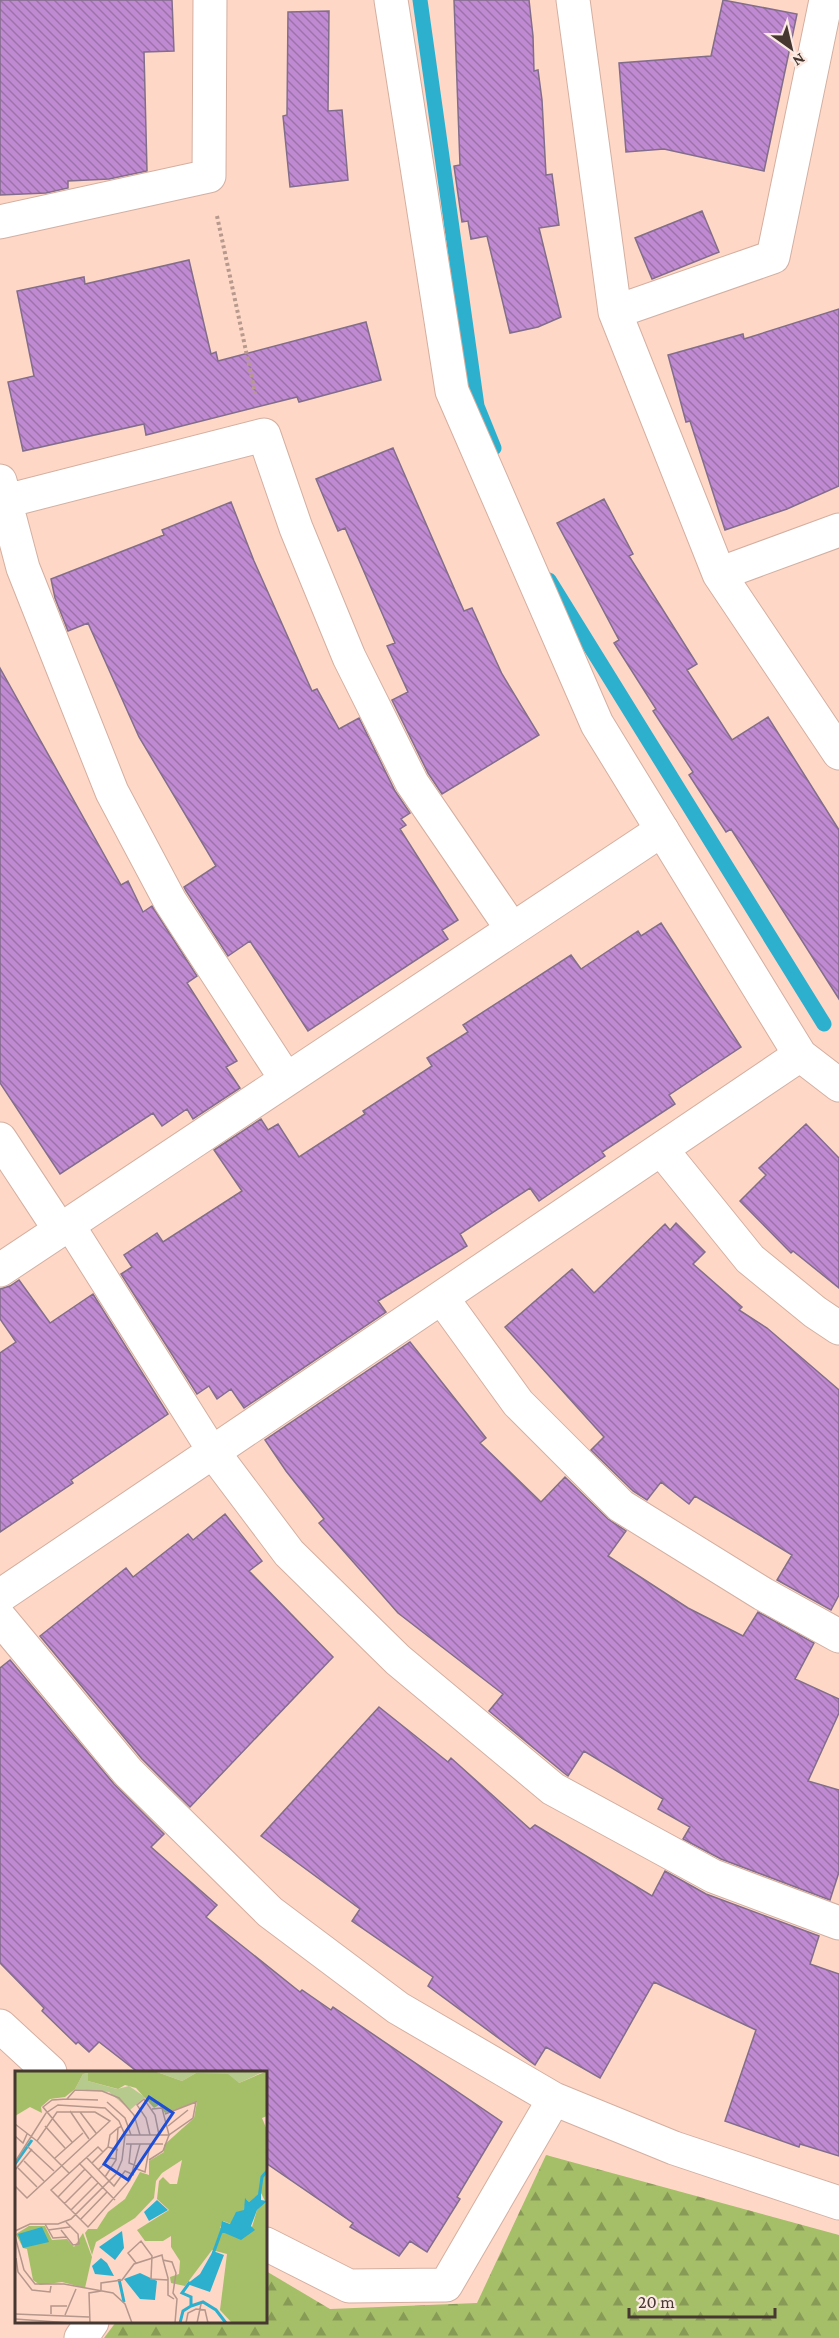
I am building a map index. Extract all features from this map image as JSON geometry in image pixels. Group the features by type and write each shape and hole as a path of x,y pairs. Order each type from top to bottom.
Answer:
{"street":[{"path":"0,222 209,176 210,0"},
{"path":"391,0 452,391 597,724 800,1055 839,1085"},
{"path":"573,0 615,312 719,574 839,753"},
{"path":"615,312 773,257 826,0"},
{"path":"286,1079 170,902 112,792 23,568 3,491 264,435 296,528 344,647 412,783 512,929"},
{"path":"719,574 839,530"},
{"path":"0,1270 662,830"},
{"path":"0,1596 800,1055"},
{"path":"0,1139 64,1227 213,1452 297,1561 398,1660 554,1789 713,1876 839,1923"},
{"path":"661,1149 750,1259 815,1312 839,1328"},
{"path":"442,1298 518,1403 621,1506 763,1594 839,1636"},
{"path":"0,1618 128,1772 270,1912 398,2008 554,2099 674,2148 839,2203"},
{"path":"0,2026 48,2071"},
{"path":"267,2245 349,2286 446,2285 554,2099"},
{"path":"81,2338 91,2323"}],"path":[{"path":"209,176 264,435"}],"green space":[{"path":"546,2155 839,2235 839,2338 104,2338 115,2323 267,2323 267,2272 330,2309 477,2303"}],"building":[{"path":"0,0 172,0 174,51 144,52 147,171 109,179 68,181 68,188 46,193 0,195"},
{"path":"454,0 529,0 534,71 538,70 542,100 546,175 552,174 559,225 539,228 561,317 538,327 510,333 487,236 471,239 468,221 462,222 454,166 460,165"},
{"path":"723,0 797,14 764,171 664,149 626,152 619,63 711,56"},
{"path":"329,11 328,111 342,110 348,180 290,187 283,116 287,115 288,12"},
{"path":"702,211 719,252 652,279 635,238"},
{"path":"189,260 211,354 216,352 218,361 366,322 381,380 299,402 297,397 146,435 144,424 23,451 8,382 34,376 17,291 84,277 85,284"},
{"path":"839,309 839,486 787,509 725,530 690,421 686,422 668,355 743,334 744,339"},
{"path":"393,448 464,611 472,608 502,674 539,735 442,794 428,773 392,700 408,692 387,646 395,643 345,528 338,531 316,479"},
{"path":"604,499 633,554 629,556 697,664 687,670 732,740 768,717 839,830 839,999 731,829 726,832 689,775 693,772 653,711 656,709 614,643 619,640 557,523"},
{"path":"231,502 254,561 312,691 317,689 339,729 359,718 395,791 410,813 401,819 406,825 400,829 458,920 442,930 448,939 308,1031 250,941 228,956 186,891 184,887 216,866 139,737 88,623 68,631 55,598 51,579 164,535 162,530"},
{"path":"0,668 121,885 128,881 143,912 152,906 197,976 187,983 237,1061 226,1067 240,1088 193,1119 187,1109 162,1126 153,1113 60,1174 0,1083"},
{"path":"661,923 741,1047 669,1095 675,1104 602,1152 605,1156 539,1201 530,1188 460,1234 467,1246 378,1301 386,1312 244,1408 231,1389 217,1399 209,1386 197,1394 121,1274 132,1267 124,1255 157,1233 163,1242 242,1191 214,1150 261,1119 268,1130 278,1124 299,1157 365,1114 363,1111 432,1066 427,1058 468,1032 463,1025 571,955 581,969 638,931 641,936"},
{"path":"806,1124 839,1158 839,1288 793,1251 791,1253 740,1201 766,1175 759,1168"},
{"path":"676,1223 705,1252 693,1264 742,1307 739,1310 767,1328 839,1390 839,1595 831,1610 777,1580 792,1555 695,1496 689,1504 661,1482 647,1500 633,1491 591,1450 604,1437 505,1327 572,1269 594,1293 665,1224 670,1230"},
{"path":"19,1280 50,1323 93,1294 168,1414 71,1480 73,1483 0,1532 0,1353 16,1342 0,1319 0,1289"},
{"path":"410,1342 486,1438 480,1443 541,1502 565,1477 608,1519 626,1531 608,1556 688,1608 743,1636 758,1612 814,1643 795,1679 839,1699 839,1713 808,1781 839,1790 839,1872 830,1900 721,1859 683,1839 690,1827 658,1809 663,1799 584,1751 568,1776 489,1711 503,1694 398,1613 319,1523 324,1519 265,1440"},
{"path":"225,1514 262,1561 249,1571 333,1657 190,1807 142,1759 40,1636 126,1568 133,1577 188,1534 193,1540"},
{"path":"10,1660 114,1784 164,1834 151,1847 217,1905 206,1917 300,1992 302,1990 331,2010 333,2007 502,2122 457,2197 460,2199 427,2252 410,2241 399,2256 350,2227 353,2223 267,2164 267,2071 136,2071 99,2042 89,2052 78,2042 76,2044 42,2011 44,2008 0,1963 0,1668"},
{"path":"379,1707 448,1762 451,1758 530,1829 535,1825 652,1896 665,1871 706,1894 819,1936 810,1964 839,1974 839,2156 800,2144 799,2147 725,2121 756,2030 654,1982 600,2078 546,2047 535,2065 428,1986 433,1977 352,1921 360,1909 261,1836"}],"waterway":[{"path":"420,0 477,406 494,448"},
{"path":"549,580 824,1024"}]}
